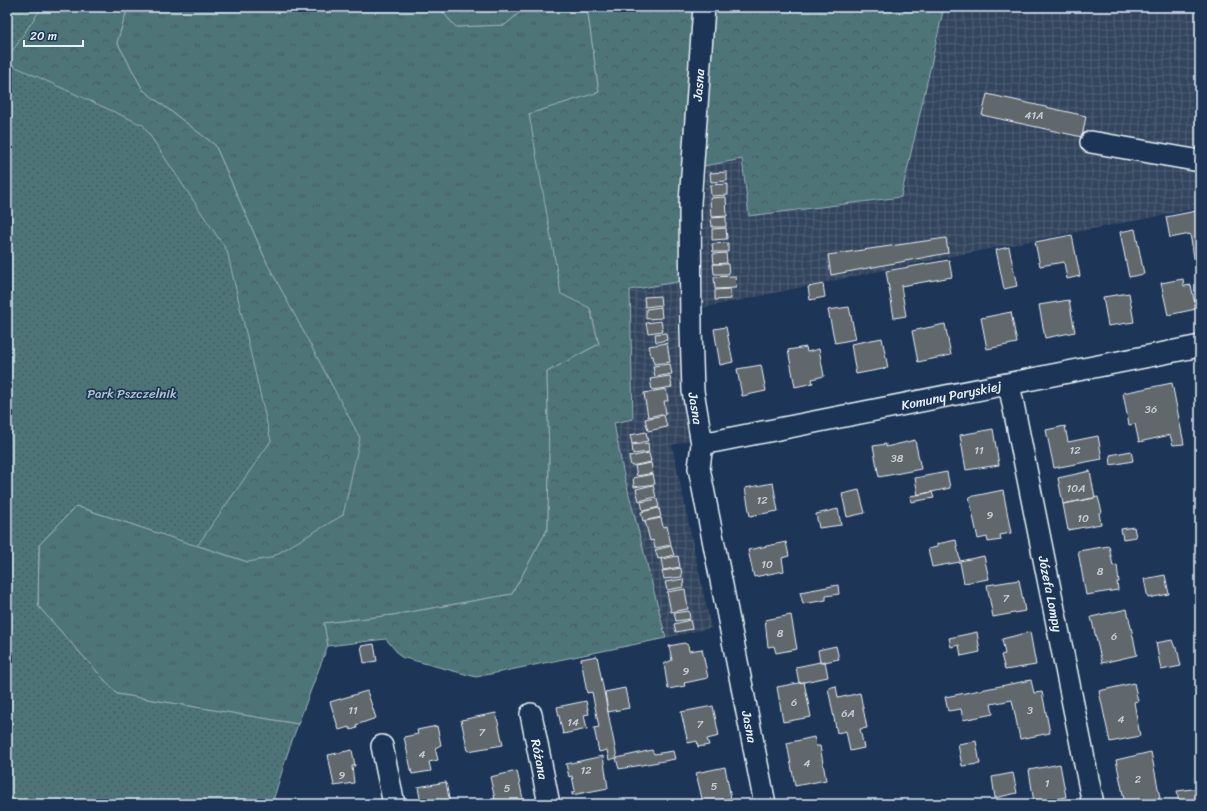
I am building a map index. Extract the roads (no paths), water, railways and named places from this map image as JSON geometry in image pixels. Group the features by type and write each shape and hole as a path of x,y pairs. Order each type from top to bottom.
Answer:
{"street":[{"name":"Jasna","path":"704,7 690,203 693,391 702,444 699,468 765,804"},
{"path":"1091,142 1200,161"},
{"name":"Komuny Paryskiej","path":"702,444 1200,346"},
{"name":"Józefa Lompy","path":"1009,384 1093,804"},
{"name":"Różana","path":"530,714 549,804"},
{"path":"382,746 394,804"}],"park label":[{"name":"Park Pszczelnik","path":"132,393"}]}
